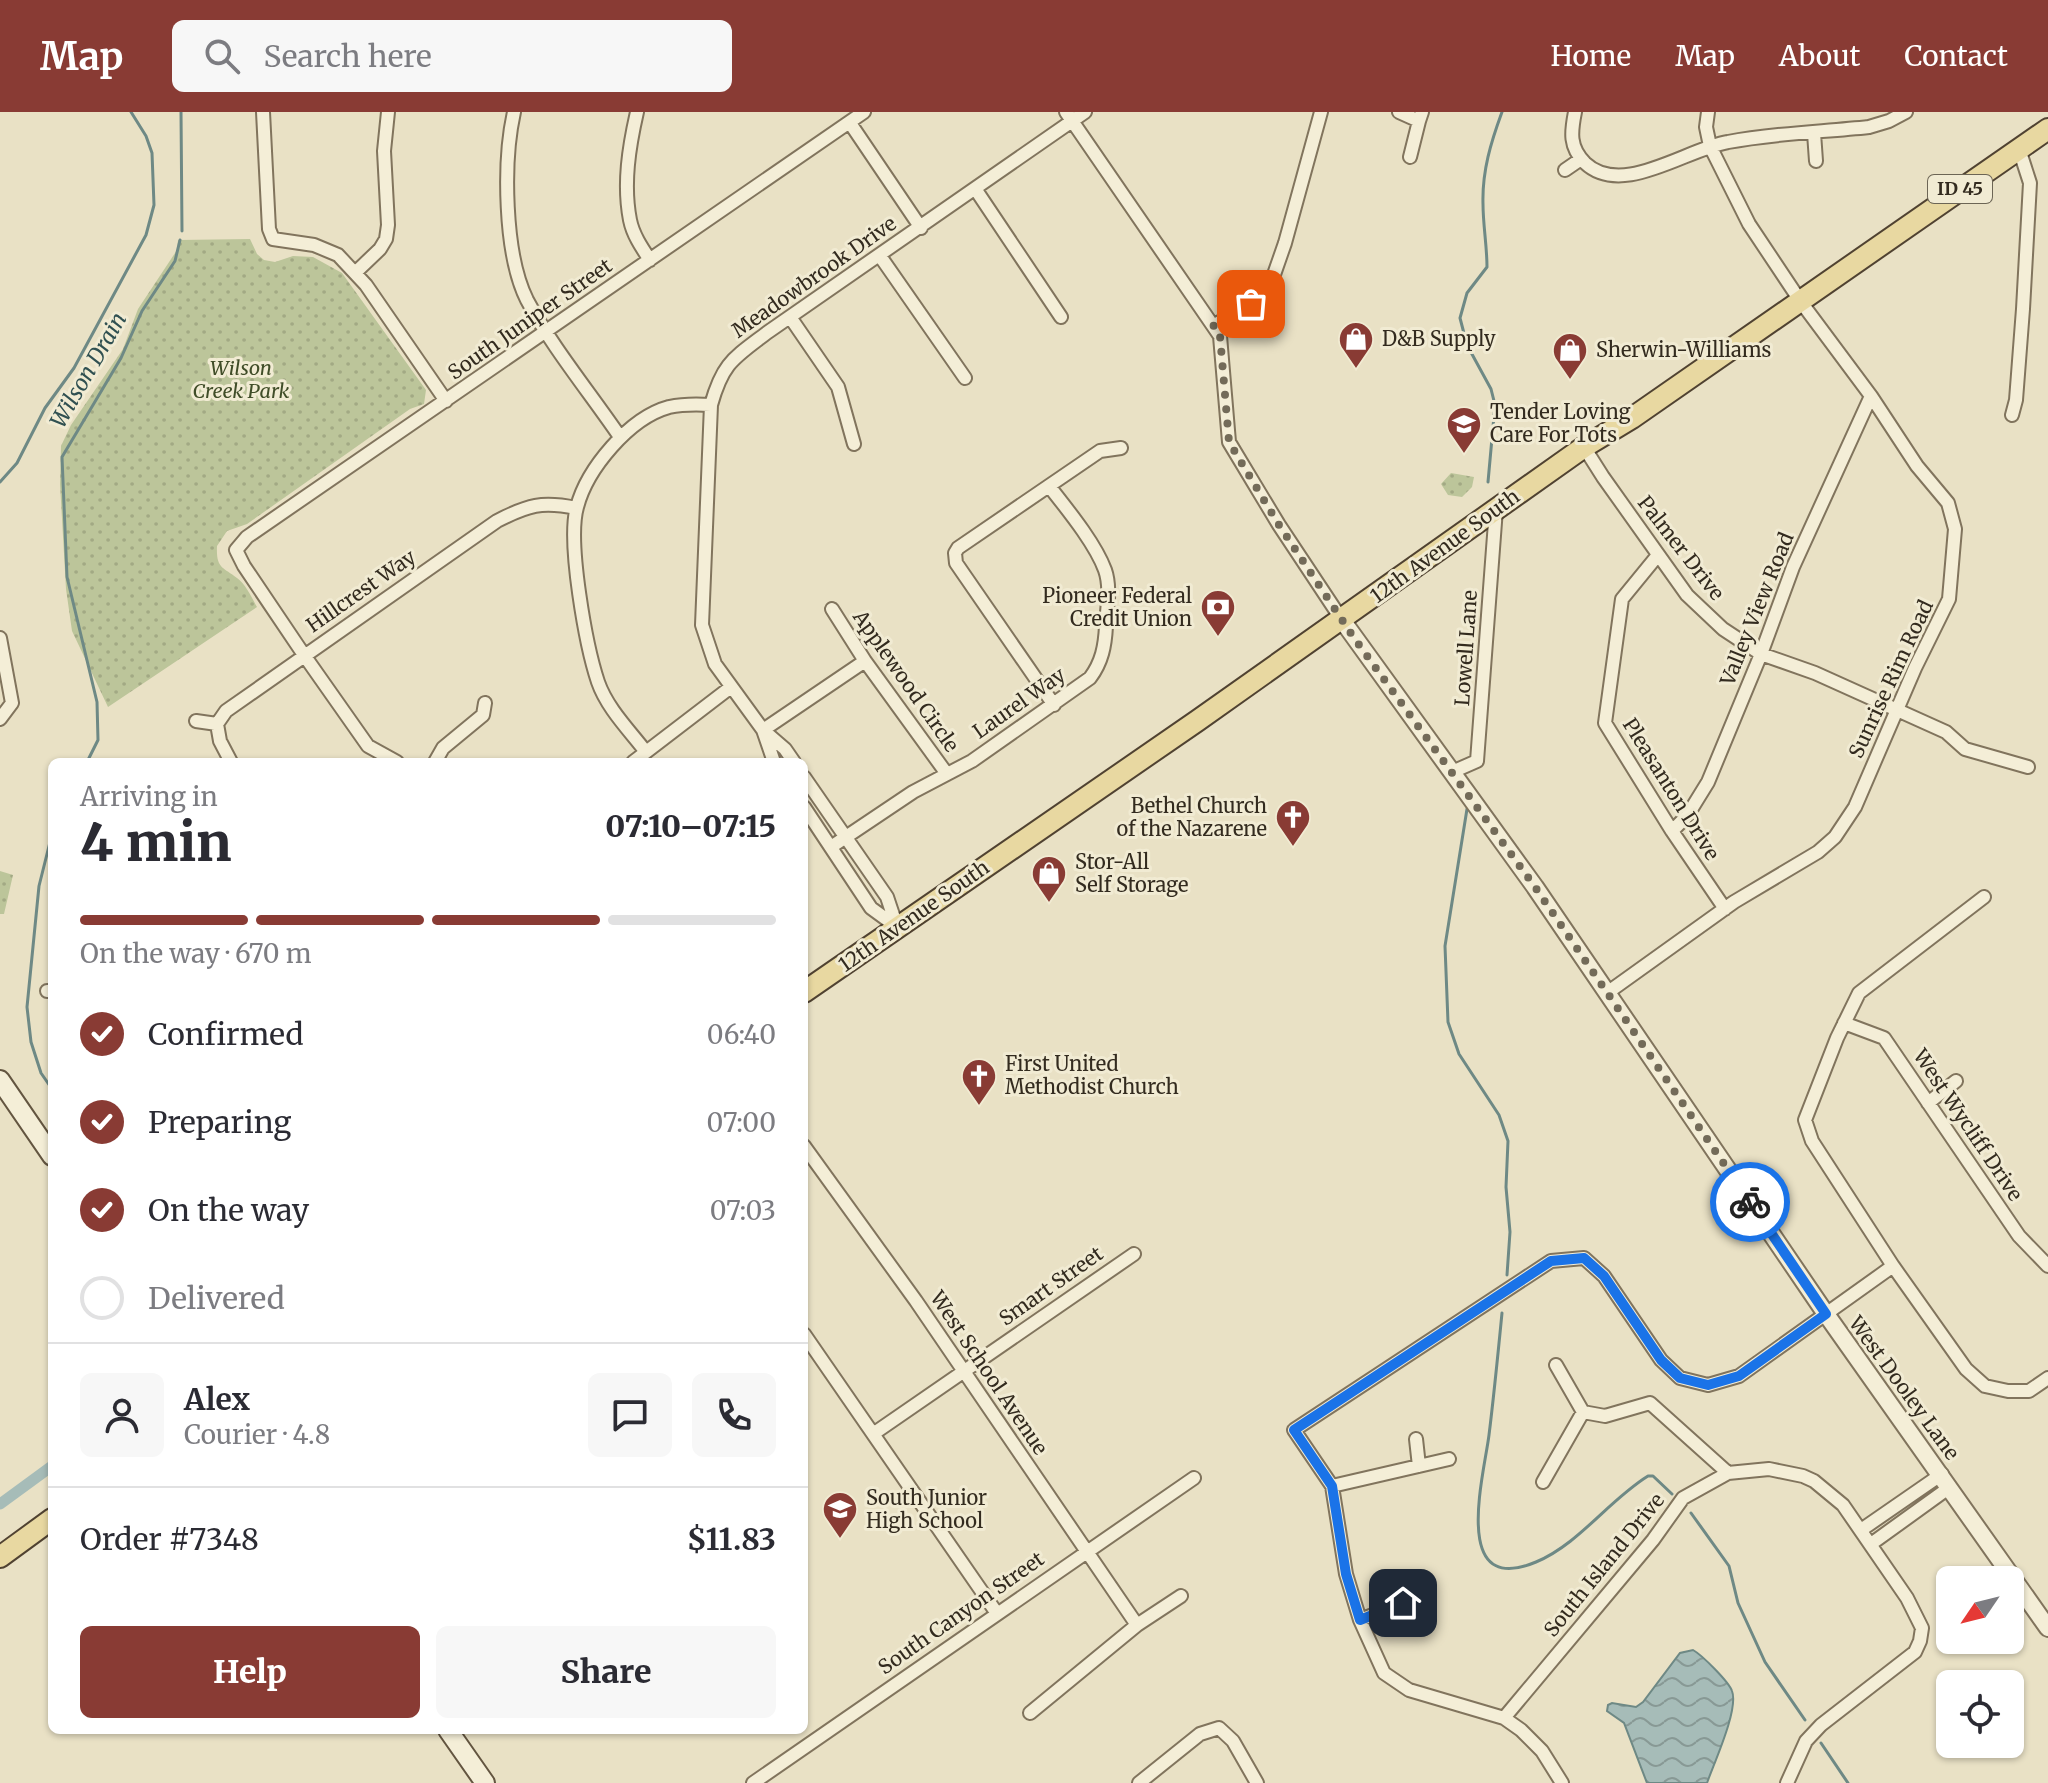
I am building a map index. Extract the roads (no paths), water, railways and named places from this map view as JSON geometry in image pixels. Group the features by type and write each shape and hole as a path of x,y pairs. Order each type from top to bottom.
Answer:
{"main road":[{"name":"12th Avenue South","path":"808,989 1342,620 1584,447 1632,418 2048,129"},
{"path":"0,1080 48,1150"},
{"path":"0,1557 48,1524"},
{"path":"451,1734 485,1783"}],"street":[{"path":"263,112 269,229 273,239 314,245 338,255 356,272 446,401"},
{"path":"356,272 386,239 384,151 388,112"},
{"path":"514,112 507,161 516,272 527,299 620,437"},
{"path":"637,112 627,156 630,220 650,260"},
{"name":"South Juniper Street","path":"304,655 236,550 247,537 864,112"},
{"name":"Meadowbrook Drive","path":"791,758 763,730 715,664 702,625 711,405 719,378 729,362 790,317 976,190 1070,117 1085,112"},
{"path":"1213,326 1251,304 1270,286 1321,112"},
{"path":"1399,112 1420,116 1410,157"},
{"path":"1575,112 1571,135 1573,147 1593,170 1608,177 1632,176 1710,146 1779,135 1869,127 1906,112"},
{"path":"1708,112 1706,127 1710,146"},
{"path":"1070,117 1220,336 1229,442 1342,620"},
{"path":"850,123 921,228"},
{"path":"1814,133 1816,161"},
{"name":"Sunrise Rim Road","path":"1607,993 1725,909 1818,852 1835,837 1855,807 1949,599 1955,529 1948,503 1917,466 1749,224 1710,146"},
{"path":"2012,415 2021,339 2030,183 2019,149"},
{"path":"1565,170 1581,159"},
{"path":"976,190 1061,317"},
{"path":"880,256 965,378"},
{"path":"790,317 838,387 854,444"},
{"name":"Valley View Road","path":"1672,831 1687,816 1708,782 1793,567 1871,396"},
{"path":"646,752 610,706 598,682 573,548 576,508 591,473 620,437 665,408 711,405"},
{"name":"Palmer Drive","path":"1584,447 1687,595 1711,620 1761,654 1815,673 1946,732 1965,749 2028,767"},
{"path":"1054,705 956,563 955,553 1100,451 1121,448"},
{"name":"Laurel Way","path":"831,847 1054,705 1090,678 1098,667 1105,644 1108,587 1105,569 1049,486"},
{"name":"Hillcrest Way","path":"217,724 226,711 497,521 524,507 551,503 576,508"},
{"name":"Lowell Lane","path":"1452,772 1477,761 1496,509"},
{"name":"Pleasanton Drive","path":"1658,555 1622,599 1605,723 1725,909"},
{"name":"Applewood Circle","path":"832,609 865,661 947,774"},
{"name":"West Dooley Lane","path":"1342,620 1607,993 1826,1314 2048,1628"},
{"path":"0,638 12,703 0,719"},
{"path":"304,655 368,746 390,758"},
{"path":"763,730 865,661"},
{"path":"638,758 731,687"},
{"path":"437,758 443,748 483,715 485,703"},
{"path":"196,721 217,724 220,741 229,758"},
{"name":"Meadowbrook Drive","path":"763,730 773,758"},
{"path":"808,783 887,897 897,927"},
{"path":"808,813 871,908 897,927"},
{"path":"1984,897 1859,993 1805,1120 1812,1141 1893,1266 1957,1356 1985,1386 2029,1391 2048,1378"},
{"name":"West Wycliff Drive","path":"1844,1023 1884,1038 2019,1236 2048,1266"},
{"path":"1928,1103 1956,1081"},
{"name":"West School Avenue","path":"808,1152 1137,1625"},
{"name":"Smart Street","path":"873,1434 1134,1254"},
{"path":"1562,1783 1542,1751 1504,1718 1409,1690 1384,1673 1360,1620 1346,1574 1332,1486 1294,1430 1551,1261 1584,1258 1604,1276 1661,1360 1680,1378 1708,1385 1739,1376 1893,1266"},
{"path":"808,1340 996,1612"},
{"path":"1556,1365 1583,1412 1605,1416 1650,1403 1728,1473"},
{"path":"1543,1482 1583,1412"},
{"path":"1416,1439 1419,1466"},
{"path":"1332,1486 1449,1459"},
{"name":"South Island Drive","path":"1504,1718 1653,1540 1683,1498 1728,1473 1769,1469 1803,1476 1814,1481 1843,1505 1907,1598 1922,1628 1915,1652 1821,1725 1806,1741 1787,1783"},
{"name":"South Canyon Street","path":"753,1783 996,1612 1194,1478"},
{"path":"1861,1530 1946,1481"},
{"path":"1871,1544 1946,1481"},
{"path":"1360,1620 1424,1595"},
{"path":"1030,1713 1137,1625 1181,1596"},
{"path":"1139,1783 1200,1734 1219,1728 1233,1741 1257,1783"}],"water":[{"path":"1693,1650 1715,1669 1732,1691 1732,1710 1725,1736 1707,1783 1647,1783 1624,1723 1607,1711 1608,1705 1636,1707 1680,1653"}],"waterway":[{"path":"0,482 17,463 45,408 74,368 146,235 154,205 152,153 146,136 131,112"},
{"name":"Wilson Drain","path":"181,112 182,231"},
{"path":"1488,482 1495,405 1491,389 1467,345 1460,318 1467,293 1487,267 1484,180 1502,112"},
{"name":"Wilson Drain","path":"89,758 98,740 97,702 67,577 62,457 121,358 142,311 175,261 180,240"},
{"path":"1467,809 1445,946 1448,1022 1459,1054 1499,1115 1508,1141 1506,1187 1510,1232 1507,1275"},
{"name":"Wilson Drain","path":"48,850 39,886 27,1007 31,1042 41,1073 48,1083"},
{"path":"1502,1313 1479,1502 1478,1527 1482,1548 1492,1563 1509,1569 1552,1554 1648,1476 1653,1476 1672,1494"},
{"name":"Wilson Drain","path":"0,1504 48,1469"},
{"path":"1691,1513 1729,1566 1738,1603 1765,1662 1805,1720"},
{"path":"1821,1743 1848,1783"}],"place":[{"name":"D&B Supply","path":"1356,370"},
{"name":"Sherwin-Williams","path":"1570,381"},
{"name":"Tender Loving Care For Tots","path":"1464,455"},
{"name":"Pioneer Federal Credit Union","path":"1218,638"},
{"name":"Bethel Church of the Nazarene","path":"1293,848"},
{"name":"Stor-All Self Storage","path":"1049,904"},
{"name":"First United Methodist Church","path":"979,1107"},
{"name":"South Junior High School","path":"840,1540"}],"park label":[{"name":"Wilson Creek Park","path":"241,380"}]}
